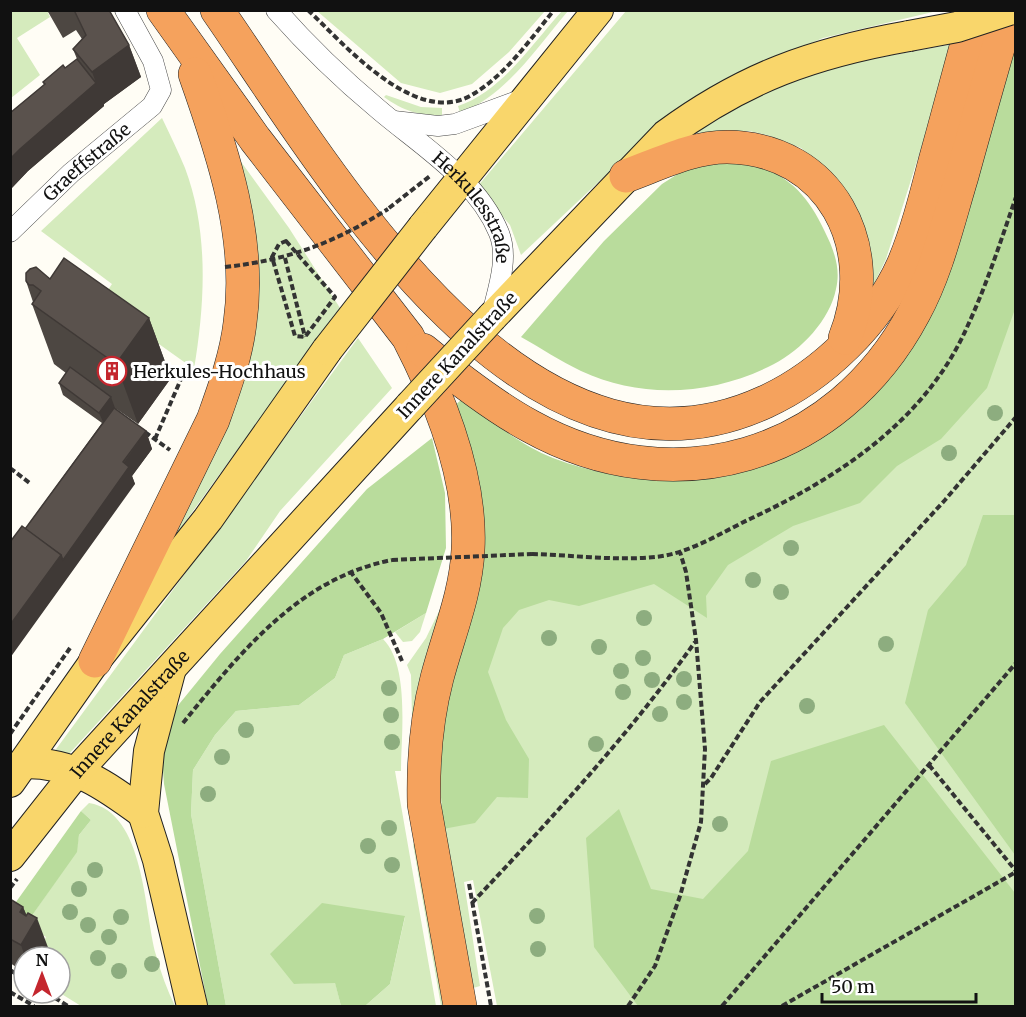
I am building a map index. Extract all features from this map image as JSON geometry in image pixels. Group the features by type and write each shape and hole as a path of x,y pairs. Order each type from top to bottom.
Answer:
{"highway":[{"path":"163,10 255,139 408,337 426,371 458,463 467,511 468,552 465,573 431,701 423,772 424,804 460,1006"},
{"path":"218,10 316,154 418,285 465,332 521,374 572,403 614,417 654,423 696,422 727,416 778,396 820,368 870,318 903,265 920,216 976,10"},
{"path":"408,337 499,407 530,427 591,451 652,463 709,463 736,458 786,440 826,418 853,395 896,344 914,312 932,273 1009,10"},
{"path":"95,661 213,420 225,387 240,324 243,273 235,210 208,110 183,41"},
{"path":"626,176 689,152 727,147 765,152 799,169 814,180 839,210 854,245 858,263 857,302 845,338 835,354"}],"main road":[{"path":"18,773 95,661 208,519 327,350 460,180 598,10"},
{"name":"Innere Kanalstraße","path":"17,863 77,771 492,317 666,135 715,101 771,73 833,51 957,27 1009,10"},
{"path":"171,669 148,759 143,813 158,860 192,1006"},
{"path":"18,773 39,763 77,771 97,779 143,813"}],"street":[{"name":"Graeffstraße","path":"10,232 71,173 152,106 161,90 153,61 125,10"},
{"name":"Herkulesstraße","path":"276,10 370,103 394,121 460,180 481,203 499,233 502,249 502,269 492,317"},
{"name":"Herkulesstraße","path":"394,121 438,126 455,124 528,97"}],"path":[{"path":"308,10 381,77 405,94 426,99 452,101 469,96 493,78 527,44 554,10"},
{"path":"225,267 285,258 346,234 388,209"},
{"path":"285,258 305,337 295,336 272,257 279,244 286,241 293,246 335,297"},
{"path":"155,439 184,372"},
{"path":"705,784 760,702 945,500 1016,417"},
{"path":"144,432 176,454"},
{"path":"10,468 31,484"},
{"path":"176,732 248,645 272,623 319,588 350,571 392,560 532,554 655,557 680,552 686,572 696,640 705,749 705,784 700,822 680,896 655,966 628,1006"},
{"path":"350,571 381,613 402,662"},
{"path":"472,903 571,796 651,704 696,640"},
{"path":"722,1006 1016,663"},
{"path":"782,1006 1016,872 929,765"},
{"path":"10,888 17,863"},
{"path":"469,884 491,1006"},
{"path":"10,992 34,1006"}],"green space":[{"path":"11,11 52,11 48,13 50,17 17,38 40,75 11,98"},
{"path":"317,11 545,11 509,52 472,84 440,93 401,83"},
{"path":"562,11 568,11 506,83 477,105 460,113 458,106 474,99 502,78 528,52"},
{"path":"626,11 937,11 823,38 732,78 674,111 521,255 510,225 477,187"},
{"path":"1015,31 1015,309 987,388 941,439 897,466 860,503 793,526 728,565 706,596 707,618 654,584 579,606 549,600 519,610 503,628 488,672 506,720 529,759 528,798 497,797 475,823 443,829 438,749 481,529 477,471 451,409 461,400 517,439 553,458 604,473 654,480 704,478 752,468 797,450 839,424 877,391 910,349"},
{"path":"954,44 886,259 860,313 849,196 833,174 801,148 767,135 749,131 692,133 772,87 816,69"},
{"path":"386,95 421,107 442,108 442,116 426,115 405,109 384,97"},
{"path":"162,118 185,168 198,217 203,268 201,319 194,369 100,302 112,284 41,231"},
{"path":"234,152 289,228 340,308 172,540 227,419 256,329 259,291"},
{"path":"714,162 752,166 768,170 782,178 806,199 825,232 836,260 838,274 836,289 828,312 804,342 774,364 727,382 678,390 653,390 605,380 581,371 521,337 604,241 662,184 684,170"},
{"path":"1015,226 1015,1006 497,1006 473,880 464,882 480,986 470,989 443,829 466,623 826,492"},
{"path":"358,338 392,388 280,511 246,561 68,755 54,752"},
{"path":"432,438 445,493 446,548 426,613 383,639 344,655 335,678 299,705 236,711 215,735 193,770 191,814 226,1006 208,1006 164,784 162,756 171,714 220,654 367,489"},
{"path":"983,515 1015,515 1015,855 905,703 928,610 966,565"},
{"path":"443,603 417,717 412,717 411,675 407,665 426,638"},
{"path":"426,613 420,632 412,641 403,642 395,632"},
{"path":"383,639 392,651 401,683 401,771 395,771 436,1006 365,1006 390,984 405,917 294,984 335,982 341,1006 226,1006 191,814 193,770 215,735 236,711 299,705 335,678 344,655"},
{"path":"884,725 1015,893 1015,1006 638,1006 594,947 586,838 619,809 651,889 703,899 748,851 771,761"},
{"path":"89,803 107,810 121,824 132,844 139,866 156,955 175,1006 81,1006 72,1000 72,945 42,945 46,937 26,924 76,852 79,835 91,820 81,811"},
{"path":"81,811 91,820 79,835 77,852 26,924 11,909"},
{"path":"418,843 447,1006 441,1006 413,844"},
{"path":"322,903 405,916 390,984 365,1006 341,1006 335,983 294,984 270,954"}],"building":[{"path":"74,10 109,10 129,45 92,72 73,49 86,35"},
{"path":"77,59 96,83 10,159 10,113 45,84 43,82 63,65 65,68"},
{"path":"64,258 149,318 116,364 32,304 41,291 29,285 26,281 26,273 36,267 50,279"},
{"path":"70,367 111,397 99,413 59,383"},
{"path":"114,408 146,431 123,462 129,467 63,560 61,555 25,529"},
{"path":"22,526 61,555 10,625 10,542"},
{"path":"10,899 23,907 20,912 37,918 21,945 10,939"}],"place":[{"name":"Herkules-Hochhaus","path":"112,371"}]}
